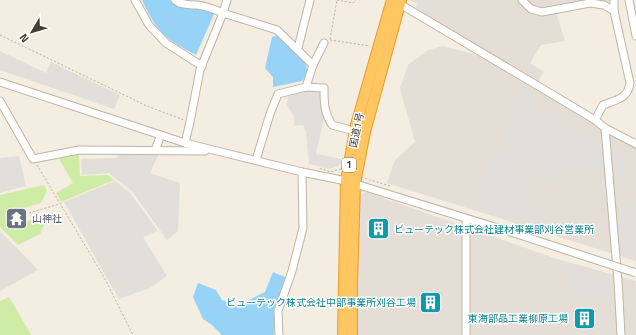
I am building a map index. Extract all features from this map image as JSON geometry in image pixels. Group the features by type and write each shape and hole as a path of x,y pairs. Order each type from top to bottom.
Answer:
{"highway":[{"name":"国道1号","path":"344,335 351,182 355,131 378,48 398,1"},
{"name":"国道1号","path":"352,335 351,182 398,1"}],"street":[{"path":"135,0 149,25 166,43 202,66"},
{"path":"175,0 178,3 214,9 278,30 313,64"},
{"path":"185,143 202,66 227,0"},
{"path":"298,48 310,0"},
{"path":"522,0 530,9 542,12 590,3 604,5 614,12"},
{"path":"594,120 603,105 624,97 629,90 630,83 614,12 614,0"},
{"path":"629,0 636,36"},
{"path":"398,1 605,128 636,144"},
{"path":"306,87 313,64 324,43"},
{"path":"0,82 185,143 302,172 351,182 636,273"},
{"path":"256,160 270,114 278,94 306,87 324,88 324,105 326,116 332,125 355,131"},
{"path":"0,101 33,159 79,150 155,150 188,152 213,150"},
{"path":"605,128 621,335"},
{"path":"155,150 161,135"},
{"path":"279,335 278,311 292,271 303,228 302,172"},
{"path":"466,219 466,335"}],"path":[{"path":"356,0 353,3 337,0 330,40 378,48"},
{"path":"0,35 147,106 190,122"},
{"path":"33,159 104,279 133,335"},
{"path":"320,168 330,172 341,169 390,186"},
{"path":"29,213 59,204"}],"shaded area":[{"path":"409,0 593,0 554,6 565,41 541,45 530,63 544,72 538,82 416,8 417,3"},
{"path":"409,0 430,0 429,16 416,8 417,3"},
{"path":"593,0 609,0 609,3"},
{"path":"443,46 478,55 636,148 636,261 387,183 395,160 415,142 400,88 408,65 428,50"},
{"path":"0,51 46,73 51,62 120,95 114,109 0,70"},
{"path":"514,75 538,89 530,98 540,117 550,111 573,126 559,146 548,143 536,173 503,153 513,104 522,99"},
{"path":"302,90 322,91 321,105 324,118 316,154 341,159 340,165 330,169 309,164 306,132 303,125 294,126 294,116 287,105 288,93"},
{"path":"574,129 601,144 604,171 583,164 578,173 560,174 552,184 539,174 550,145 561,148"},
{"path":"490,148 523,168 531,218 512,220 476,209 482,175"},
{"path":"610,150 627,161 623,180 613,180"},
{"path":"118,152 159,153 150,173 180,183 178,231 167,240 132,191 109,173 82,175 81,159 117,158"},
{"path":"19,156 26,186 0,193 0,158"},
{"path":"115,181 130,193 158,231 143,237 167,276 150,288 119,299 64,202"},
{"path":"366,192 554,258 636,281 636,335 356,335 359,196"},
{"path":"613,194 631,204 616,219"},
{"path":"636,203 636,258 619,253 616,223"},
{"path":"0,231 38,270 0,291"},
{"path":"558,263 608,281 612,284 613,297 606,296 605,299 575,297 574,286 569,286 570,275 558,274"}],"green space":[{"path":"79,154 80,176 108,175 114,180 61,202 56,193 73,183 57,155"},
{"path":"44,185 47,191 41,203 13,211 17,224 40,217 45,224 40,234 18,245 0,227 0,195"},
{"path":"9,297 31,335 0,335 0,301"}],"water":[{"path":"142,0 170,0 180,6 210,7 214,14 196,55 176,44 163,34 152,19"},
{"path":"277,35 305,62 307,75 302,81 273,87 273,77 265,68 272,37"},
{"path":"273,272 287,278 274,312 274,335 222,335 212,325 203,319 193,297 198,283 216,290 222,300 237,306 265,292"}],"place":[{"name":"山神社","path":"17,218"},
{"name":"ビューテック株式会社建材事業部刈谷営業所","path":"379,229"},
{"name":"ビューテック株式会社中部事業所刈谷工場","path":"431,302"},
{"name":"東海部品工業柳原工場","path":"584,318"}]}
